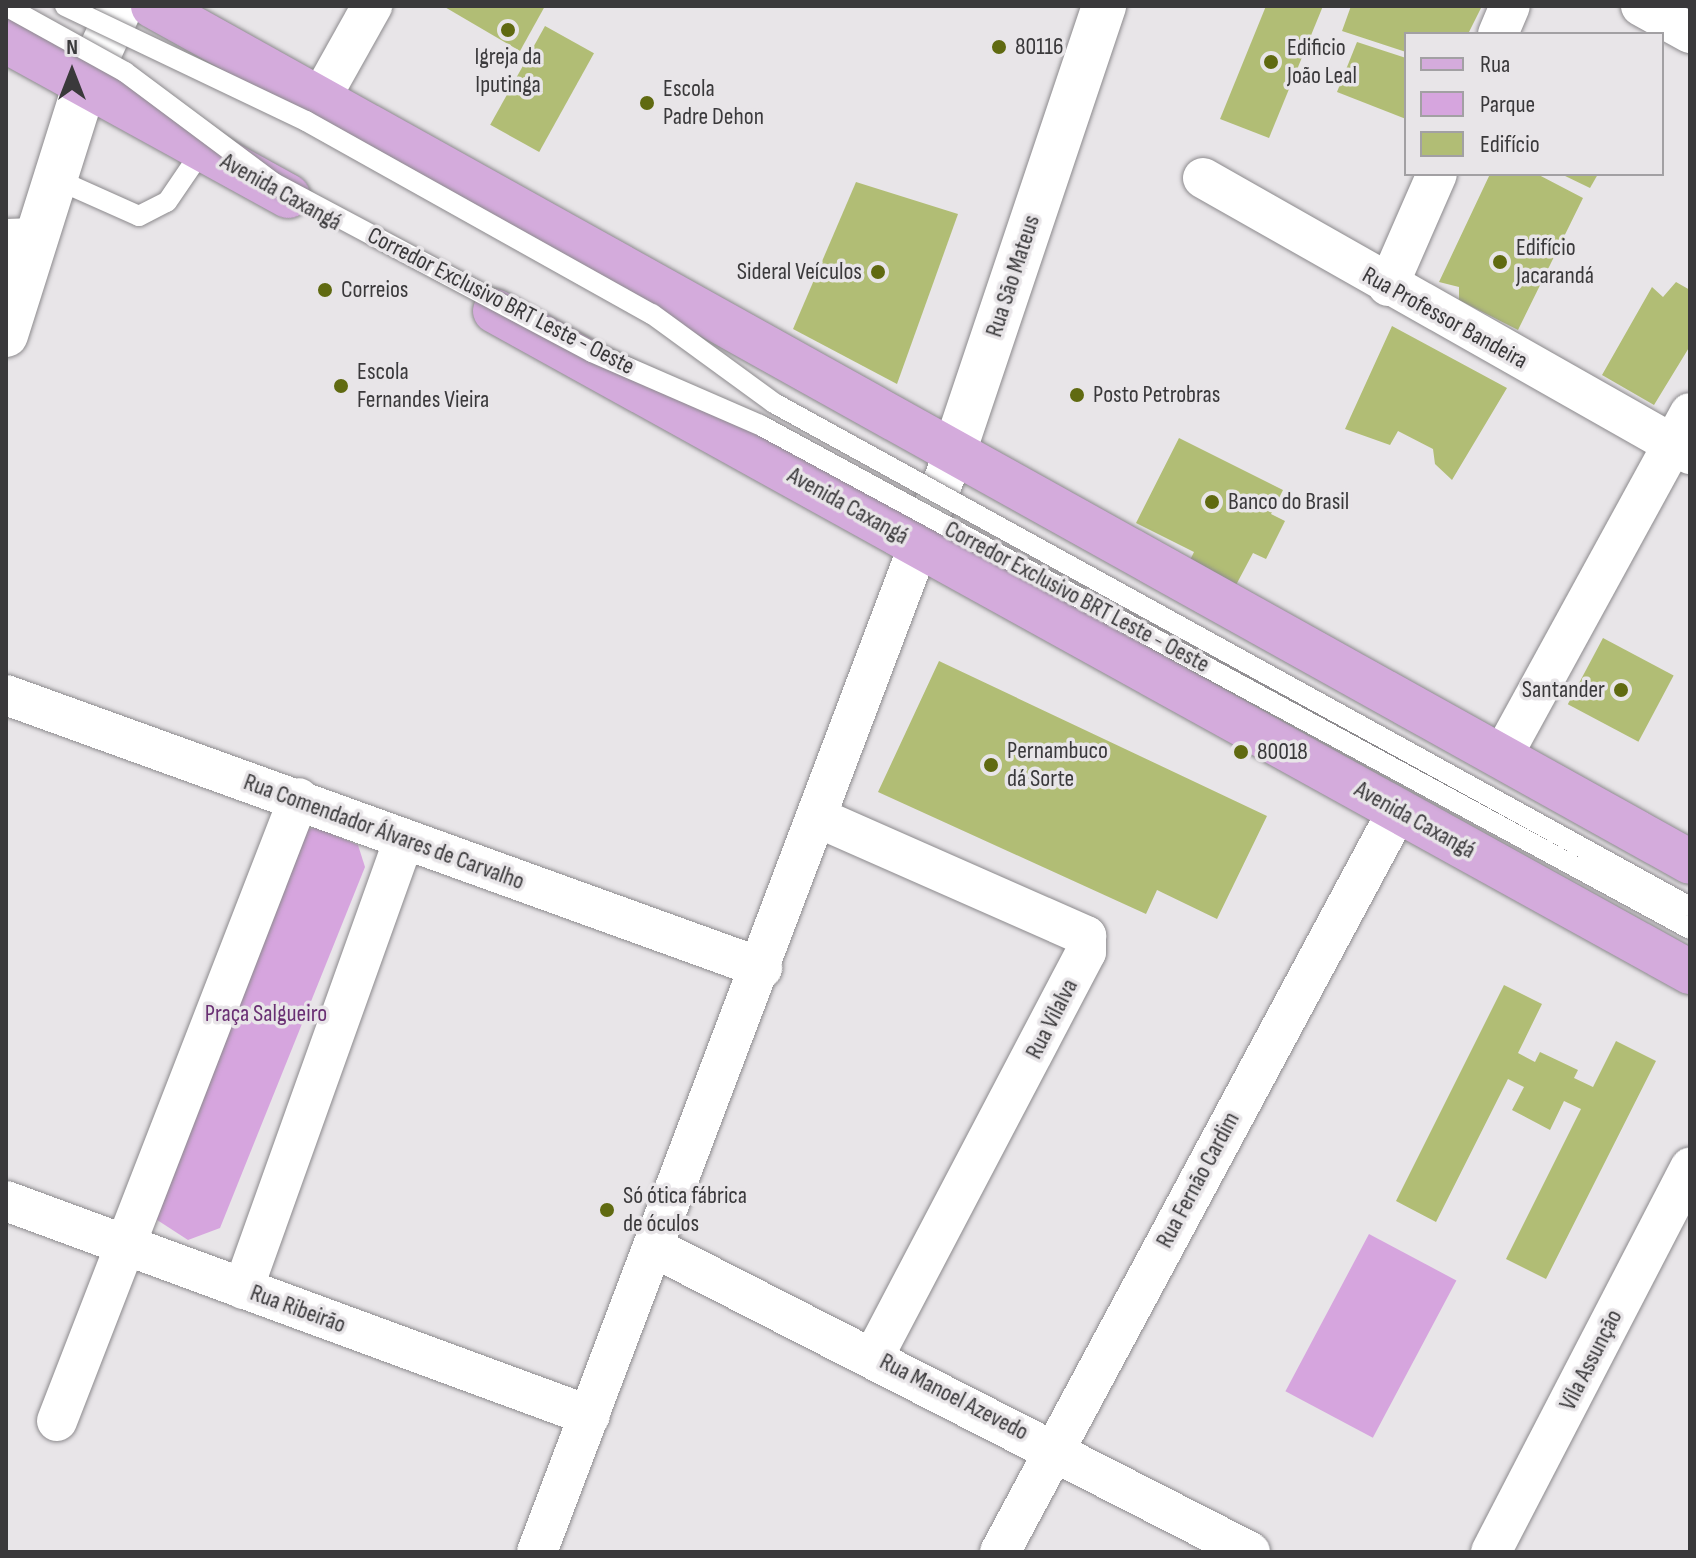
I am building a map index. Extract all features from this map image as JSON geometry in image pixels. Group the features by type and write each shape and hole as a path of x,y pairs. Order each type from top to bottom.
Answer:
{"main road":[{"path":"153,6 953,455 1690,862"},
{"name":"Avenida Caxangá","path":"6,41 1690,972"}],"street":[{"path":"6,335 21,238 56,179 85,84 121,6"},
{"path":"320,99 372,6"},
{"name":"Rua São Mateus","path":"537,1552 821,819 953,455 1104,6"},
{"path":"1499,32 1510,6"},
{"path":"1641,6 1690,33"},
{"path":"1388,286 1436,176"},
{"name":"Rua Professor Bandeira","path":"1203,178 1388,286 1684,437"},
{"path":"1501,758 1684,437"},
{"name":"Rua Comendador Álvares de Carvalho","path":"6,695 299,798 404,840 762,968"},
{"path":"57,1421 131,1245 299,798"},
{"name":"Rua Fernão Cardim","path":"1000,1552 1053,1448 1398,810"},
{"name":"Rua Vilalva","path":"821,819 1086,936 1079,965 874,1356"},
{"path":"243,1289 404,840"},
{"name":"Vila Assunção","path":"1491,1552 1690,1168"},
{"name":"Rua Ribeirão","path":"6,1201 590,1416"},
{"name":"Rua Manoel Azevedo","path":"655,1248 874,1356 1250,1552"}],"lane":[{"name":"Corredor Exclusivo BRT Leste - Oeste","path":"6,6 125,72 274,183 592,352 760,425 1690,929"},
{"name":"Corredor Exclusivo BRT Leste - Oeste","path":"65,6 320,129 652,314 774,403 1690,907"},
{"path":"56,179 139,216 167,202 203,149"}],"green space":[{"name":"Praça Salgueiro","path":"317,828 358,845 365,867 220,1228 188,1240 151,1216 306,829"},
{"path":"1369,1234 1456,1280 1373,1438 1285,1391"}],"building":[{"name":"Igreja da Iputinga","path":"443,6 545,6 520,51"},
{"name":"Edificio João Leal","path":"1266,6 1323,6 1269,138 1220,119"},
{"path":"1351,6 1482,6 1469,32 1404,32 1404,51 1342,31"},
{"path":"545,26 594,53 539,152 490,125"},
{"path":"1357,42 1404,57 1404,118 1337,92"},
{"name":"Edifício Jacarandá","path":"1489,176 1541,176 1583,198 1518,330 1459,300 1459,287 1439,282"},
{"path":"1565,176 1597,176 1590,188"},
{"name":"Sideral Veículos","path":"856,182 958,214 897,384 793,329"},
{"path":"1676,282 1690,290 1690,346 1654,405 1602,375 1652,287 1663,297"},
{"path":"1392,326 1507,388 1452,480 1435,464 1433,449 1398,431 1390,445 1345,429"},
{"name":"Banco do Brasil","path":"1179,438 1283,490 1271,514 1285,521 1266,559 1253,553 1236,585 1189,562 1194,552 1136,523"},
{"name":"Santander","path":"1603,638 1674,676 1638,742 1568,704"},
{"path":"939,661 1267,816 1217,919 1157,890 1146,914 878,792"},
{"path":"1504,985 1542,1004 1518,1053 1535,1062 1540,1052 1578,1070 1574,1078 1593,1087 1616,1041 1656,1061 1546,1279 1506,1259 1581,1109 1564,1101 1550,1130 1512,1110 1524,1087 1508,1079 1436,1222 1396,1201"}],"place":[{"name":"Igreja da Iputinga","path":"508,30"},
{"name":"80116","path":"999,47"},
{"name":"Edificio João Leal","path":"1271,62"},
{"name":"Escola Padre Dehon","path":"647,103"},
{"name":"Edifício Jacarandá","path":"1500,262"},
{"name":"Sideral Veículos","path":"878,272"},
{"name":"Correios","path":"325,290"},
{"name":"Escola Fernandes Vieira","path":"341,386"},
{"name":"Posto Petrobras","path":"1077,395"},
{"name":"Banco do Brasil","path":"1212,502"},
{"name":"Santander","path":"1621,690"},
{"name":"80018","path":"1241,752"},
{"name":"Pernambuco dá Sorte","path":"991,765"},
{"name":"Só ótica fábrica de óculos","path":"607,1210"}]}
